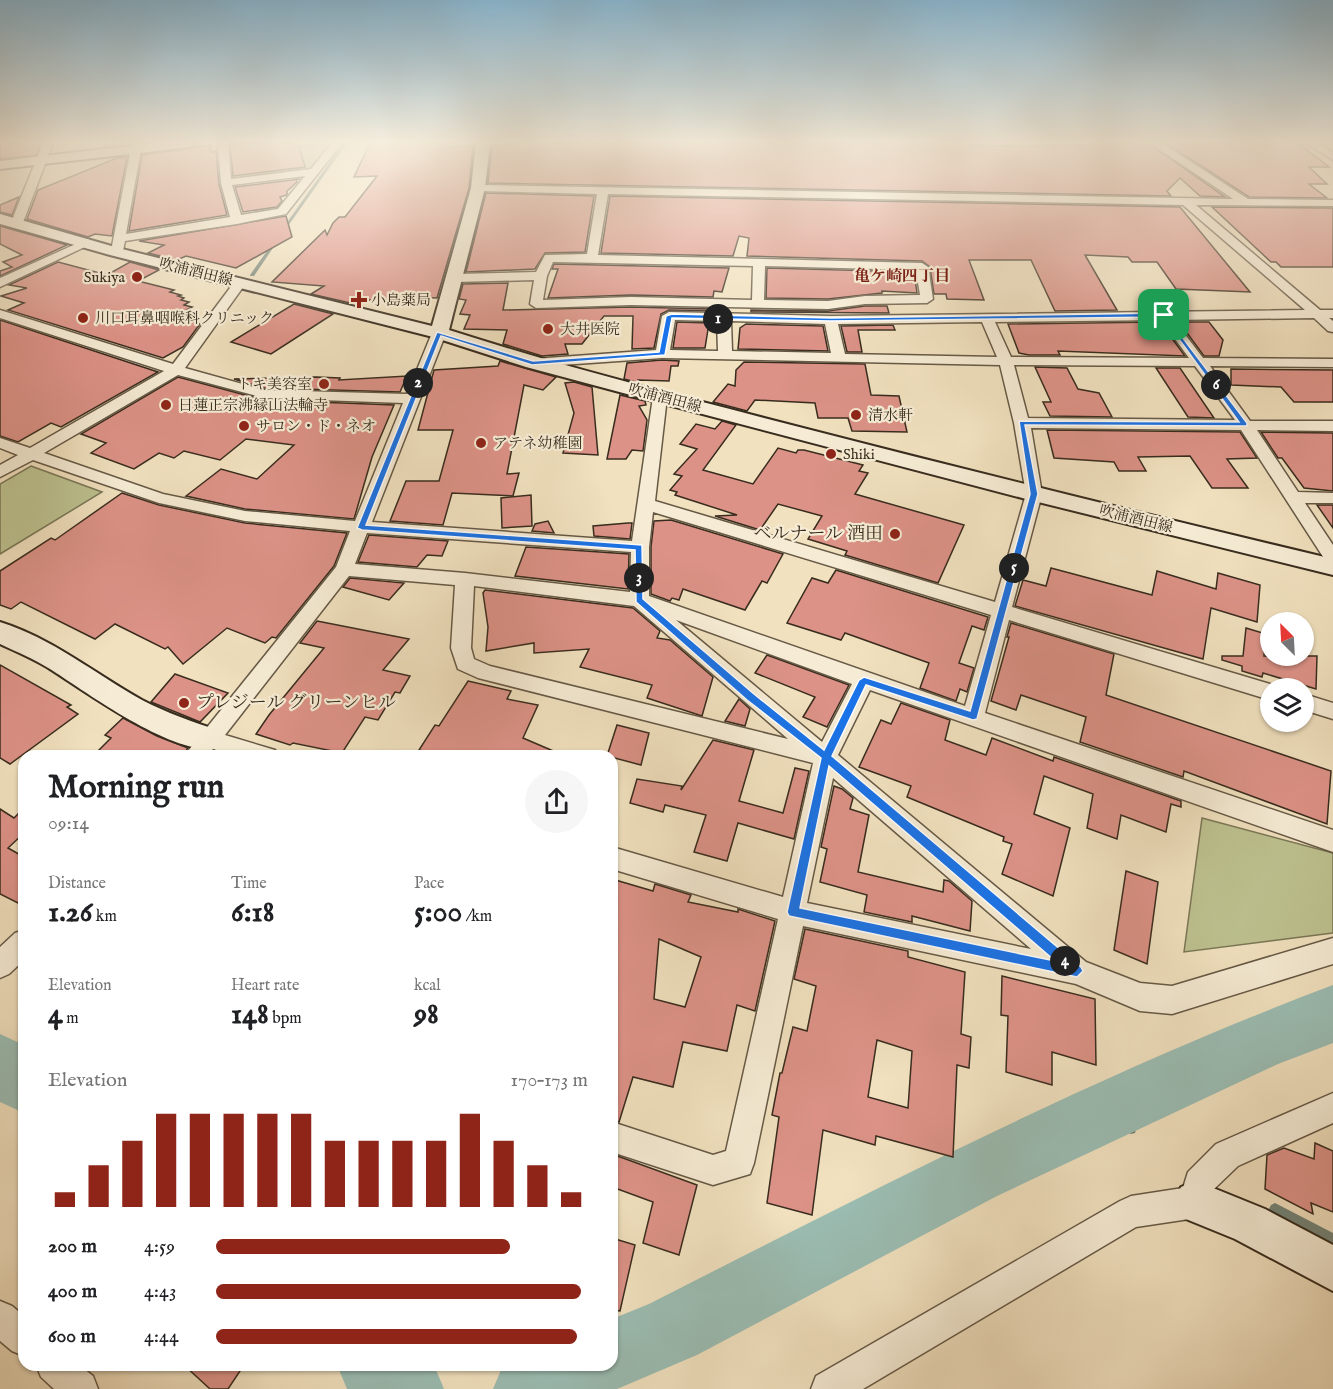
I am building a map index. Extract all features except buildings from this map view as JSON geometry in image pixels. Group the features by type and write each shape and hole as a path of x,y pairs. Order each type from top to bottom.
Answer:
{"main road":[{"path":"439,333 456,278 473,208"},
{"name":"吹浦酒田線","path":"0,219 87,242 118,245 240,284 439,333 532,363 660,397 1034,494 1333,567"},
{"path":"0,632 54,659 142,713 187,734 202,747"},
{"path":"1196,1202 1250,1224 1333,1269"}],"street":[{"path":"16,225 23,208"},
{"path":"125,208 118,245 282,212 285,208"},
{"path":"233,208 237,221"},
{"path":"592,258 600,208"},
{"path":"1193,208 1333,328"},
{"path":"0,283 87,242"},
{"path":"549,258 759,264 922,267 927,299 865,300 828,305 631,301 536,304 541,276 549,258"},
{"path":"758,303 759,264"},
{"path":"456,278 541,276"},
{"path":"0,472 176,370 240,284"},
{"path":"0,314 176,370 264,394 412,399"},
{"path":"662,354 669,316 831,320 1333,314"},
{"path":"1164,315 1245,424 1333,559"},
{"path":"724,319 725,355"},
{"path":"973,716 1034,494 1022,423 1005,361 987,319"},
{"path":"831,320 839,357"},
{"path":"202,747 344,569 439,333"},
{"path":"532,363 662,354 1005,361 1333,363"},
{"path":"660,397 647,504 639,547 639,600 1077,971"},
{"path":"1022,423 1333,426"},
{"path":"0,443 159,498 207,510 362,528 639,547"},
{"path":"1291,497 1333,498"},
{"path":"647,504 1260,689"},
{"path":"344,569 465,579 639,600 1333,841"},
{"path":"465,579 461,648 465,664 485,673 826,757"},
{"path":"618,1139 714,1170 739,1163 826,757 864,680"},
{"path":"1314,705 1333,711"},
{"path":"202,747 224,750"},
{"path":"618,860 793,912 1077,971 1140,997 1172,1000 1333,951"},
{"path":"0,966 18,948"},
{"path":"829,1389 1131,1212 1196,1202 1199,1183 1227,1155 1333,1108"},
{"path":"0,1318 18,1334"},
{"path":"60,1371 80,1389"}],"green space":[{"path":"31,466 102,492 0,554 0,484"},
{"path":"1202,818 1333,853 1333,933 1184,952"}],"waterway":[{"path":"282,232 299,208"},
{"path":"252,275 275,242"},
{"path":"618,1352 672,1330 974,1173 1263,1041 1333,1014"},
{"path":"0,1064 18,1078"},
{"path":"1102,1114 1131,1129"},
{"path":"1275,1209 1333,1239"},
{"path":"380,1371 407,1389"},
{"path":"530,1389 574,1371"}],"place":[{"name":"Sukiya","path":"137,277"},
{"name":"小島薬局","path":"359,300"},
{"name":"川口耳鼻咽喉科クリニック","path":"83,318"},
{"name":"大井医院","path":"548,329"},
{"name":"トキ美容室","path":"324,384"},
{"name":"日蓮正宗沸縁山法輪寺","path":"166,405"},
{"name":"清水軒","path":"856,415"},
{"name":"サロン・ド・ネオ","path":"244,426"},
{"name":"アテネ幼稚園","path":"481,443"},
{"name":"Shiki","path":"831,454"},
{"name":"ベルナール 酒田","path":"895,534"},
{"name":"プレジール グリーンヒル","path":"184,703"}],"district":[{"name":"亀ケ崎四丁目","path":"902,277"}],"route":[{"path":"1164,315 831,320 669,316 662,354 532,363 439,333 362,528 639,547 639,600 751,697 826,757 793,912 1077,971 826,757 864,680 973,716 1034,494 1022,423 1245,424 1164,315"}]}
